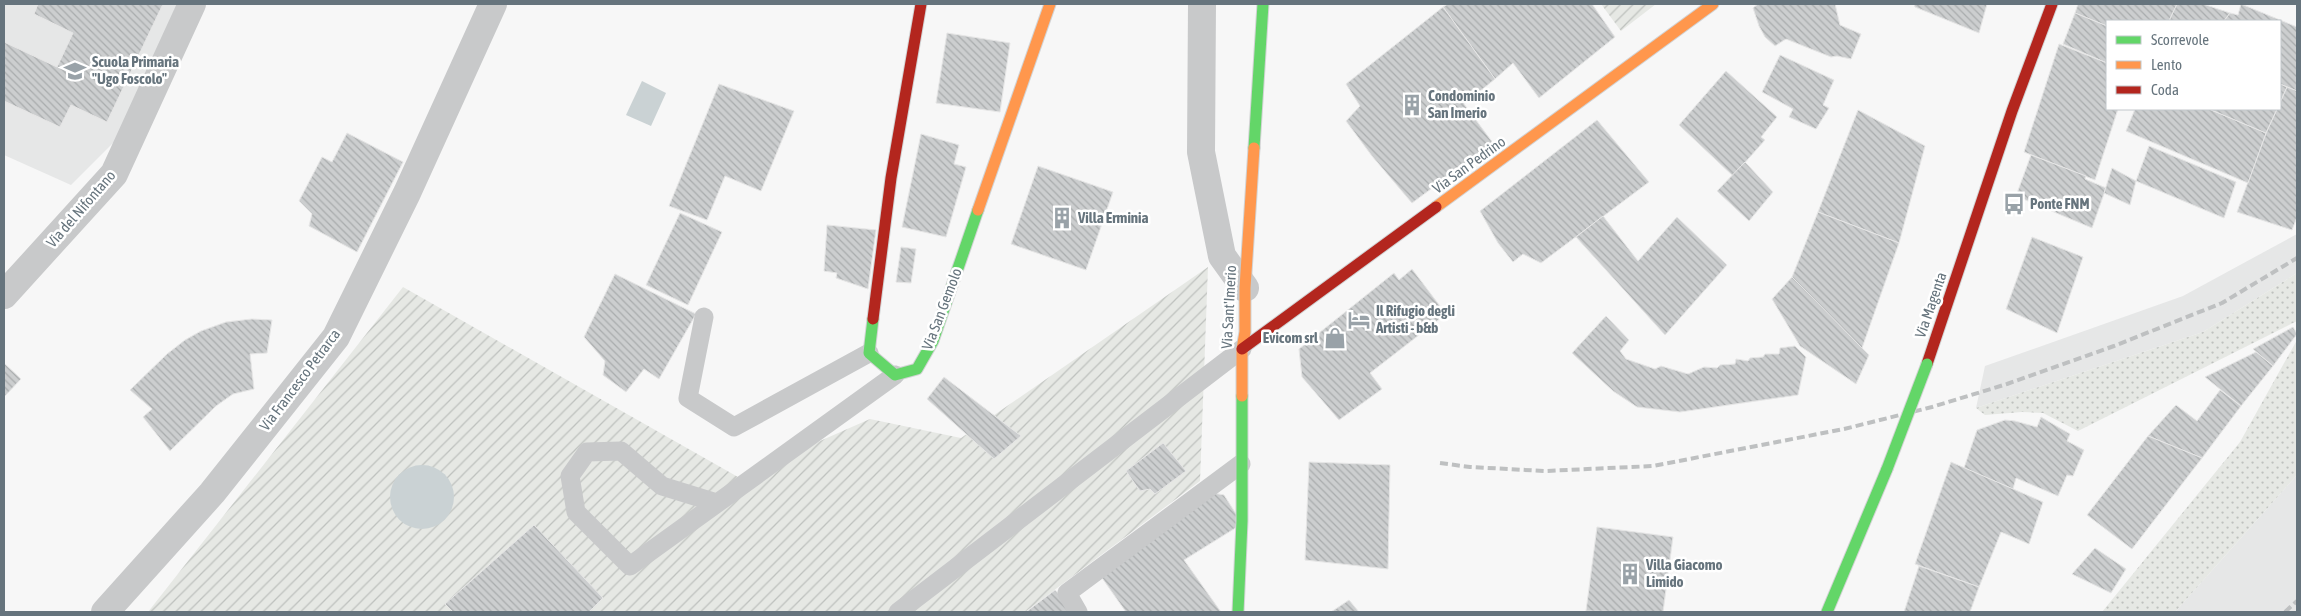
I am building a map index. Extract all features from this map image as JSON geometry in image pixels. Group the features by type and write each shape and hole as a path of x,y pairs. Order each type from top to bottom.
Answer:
{"street":[{"name":"Via del Nifontano","path":"4,296 114,174 192,4"},
{"name":"Via Francesco Petrarca","path":"105,612 212,493 336,337 407,193 493,4"},
{"path":"895,375 869,353 910,58 921,4"},
{"name":"Via San Gemolo","path":"895,375 917,368 933,341 1050,4"},
{"path":"1202,4 1201,152 1222,256 1245,288"},
{"name":"Via Sant'Imerio","path":"1238,612 1242,521 1242,349 1245,332 1245,288 1263,4"},
{"name":"Via San Pedrino","path":"1242,349 1713,4"},
{"name":"Via Magenta","path":"1827,612 1887,469 1927,364 2012,111 2052,4"}],"lane":[{"path":"704,317 688,398 734,427 869,353"},
{"path":"898,612 1242,349"},
{"path":"717,503 662,486 621,451 587,452 570,476 576,512 630,566 895,375"},
{"path":"1078,612 1067,593 1241,464"}],"shaded area":[{"name":"Scuola Primaria \"Ugo Foscolo\"","path":"4,4 177,4 117,139 71,185 4,155"},
{"path":"1601,4 1656,4 1621,31"},
{"path":"642,81 666,93 651,126 626,115"},
{"path":"2297,234 2297,273 2203,332 1976,408 1985,366 2183,296"},
{"path":"1208,267 1200,481 1025,612 148,612 403,287 738,477 870,419 961,438"},
{"path":"2297,273 2297,321 2078,431 2043,413 2022,412 1985,415 1976,408 2203,332"},
{"path":"2297,340 2297,475 2175,612 2102,612 2240,442"},
{"path":"416,465 428,465 445,474 452,485 454,497 452,509 445,520 428,529 416,529 404,524 395,515 390,503 390,491 395,479 404,470"},
{"path":"2297,475 2297,612 2175,612"}],"building":[{"path":"38,4 163,4 107,122 71,105 60,127 4,101 4,42 57,67 73,33 34,14"},
{"path":"1448,4 1592,4 1615,37 1539,98 1513,63 1495,79 1443,7"},
{"path":"1758,4 1835,4 1840,25 1861,34 1851,59 1837,56 1831,57 1786,39 1775,46 1765,37 1759,26 1753,8"},
{"path":"1914,4 1987,4 1979,33 1915,7"},
{"path":"2078,4 2177,4 2169,20 2106,20 2106,26 2075,13"},
{"path":"2177,4 2203,4 2230,13 2225,20 2169,20"},
{"path":"2241,4 2280,20 2225,20 2230,13 2238,15"},
{"name":"Condominio San Imerio","path":"1443,7 1495,79 1464,104 1493,143 1412,203 1372,156 1346,121 1360,106 1346,84"},
{"path":"2075,13 2106,26 2106,63 2063,44"},
{"path":"2281,20 2297,27 2297,91 2281,84"},
{"path":"947,33 1010,43 1000,112 936,103"},
{"path":"2059,44 2106,63 2106,110 2118,110 2095,180 2024,152"},
{"path":"1780,55 1834,80 1823,105 1829,108 1816,129 1789,117 1793,109 1762,92"},
{"path":"1726,71 1777,117 1761,137 1765,140 1733,176 1679,125"},
{"path":"719,84 794,111 761,191 725,176 707,220 669,206"},
{"path":"2281,84 2287,87 2281,101"},
{"path":"2287,87 2297,91 2297,217 2292,230 2237,212 2266,133 2277,110 2281,110 2281,101"},
{"path":"1858,110 1925,146 1899,243 1818,212"},
{"path":"2135,110 2211,110 2266,133 2248,183 2126,131"},
{"path":"2211,110 2277,110 2266,133"},
{"path":"1597,120 1649,182 1541,263 1523,254 1513,262 1498,243 1480,211"},
{"path":"347,133 403,162 357,252 309,226 312,214 299,201 322,157 332,162"},
{"path":"921,134 959,145 954,164 966,167 946,237 902,227"},
{"path":"2149,146 2236,182 2224,218 2136,181"},
{"path":"2031,155 2086,176 2085,179 2106,188 2092,228 2016,196"},
{"path":"1745,162 1773,192 1749,221 1717,191"},
{"name":"Villa Erminia","path":"1038,166 1113,192 1086,270 1011,244"},
{"path":"2112,168 2136,181 2130,205 2104,193"},
{"path":"1818,212 1899,243 1862,348 1792,277"},
{"path":"680,213 722,232 688,305 646,285"},
{"path":"1603,216 1638,261 1677,217 1727,265 1665,335 1576,237"},
{"path":"827,225 876,230 868,289 836,278 837,273 824,271"},
{"path":"2032,237 2083,257 2057,333 2006,309"},
{"path":"901,247 916,249 911,283 896,282"},
{"path":"1412,269 1446,314 1370,373 1382,389 1339,420 1302,377 1299,349 1394,273 1399,280"},
{"path":"615,274 696,314 659,379 644,369 626,392 603,375 605,361 584,337"},
{"path":"1792,277 1869,355 1856,384 1800,346 1772,299"},
{"path":"1606,316 1629,340 1620,351 1626,359 1655,369 1661,366 1688,374 1704,367 1717,368 1720,365 1735,364 1736,359 1748,361 1750,358 1763,357 1765,354 1779,354 1780,348 1795,346 1806,357 1798,395 1680,412 1637,407 1613,391 1572,353"},
{"path":"252,319 272,320 267,353 250,354 254,389 233,394 216,406 170,451 143,417 152,409 130,390 167,354 185,340 201,331 226,322"},
{"path":"2293,327 2297,334 2273,366 2253,349"},
{"path":"2256,352 2273,366 2241,406 2205,377"},
{"path":"4,363 21,379 4,397"},
{"path":"944,377 1021,436 994,459 927,399"},
{"path":"2220,390 2241,406 2202,458 2148,436 2176,405 2197,421"},
{"path":"2041,417 2070,434 2067,441 2084,450 2073,476 2067,475 2058,496 2016,478 2013,489 1964,468 1977,430 2005,420 2037,427"},
{"path":"2148,436 2202,458 2132,549 2087,515"},
{"path":"1163,443 1186,471 1155,494 1150,489 1140,491 1126,471"},
{"path":"1309,462 1390,465 1388,569 1305,560"},
{"path":"1951,462 2043,502 2029,544 2001,532 1979,587 1915,564"},
{"path":"1213,493 1224,495 1238,517 1237,527 1184,560 1221,612 1126,612 1100,575"},
{"path":"534,525 603,598 589,612 453,612 445,604"},
{"name":"Villa Giacomo Limido","path":"1597,527 1673,537 1663,612 1586,611"},
{"path":"2095,548 2126,569 2111,593 2072,574"},
{"path":"1919,566 1979,587 1970,612 1904,612"},
{"path":"1055,590 1074,612 1026,612"},
{"path":"1349,600 1359,612 1331,612"}],"railway":[{"path":"1440,463 1470,467 1545,471 1653,466 1844,429 1932,407 2007,384 2114,346 2222,303 2297,258"},
{"path":"2285,612 2297,601"}],"traffic: fast":[{"path":"1254,148 1263,4"},
{"path":"873,319 869,353 895,375 917,369 933,341 978,210"},
{"path":"1887,469 1927,364"},
{"path":"1238,612 1242,521 1242,396"},
{"path":"1827,612 1887,469"}],"traffic: slow":[{"path":"978,210 1050,4"},
{"path":"1436,207 1713,4"},
{"path":"1242,396 1242,349 1245,332 1245,288 1254,148"}],"traffic: jam":[{"path":"873,319 891,178 921,4"},
{"path":"1927,364 2012,111 2052,4"},
{"path":"1242,349 1436,207"}],"place":[{"name":"Scuola Primaria \"Ugo Foscolo\"","path":"75,71"},
{"name":"Condominio San Imerio","path":"1412,105"},
{"name":"Ponte FNM","path":"2014,204"},
{"name":"Villa Erminia","path":"1062,218"},
{"name":"Il Rifugio degli Artisti - b&b","path":"1359,320"},
{"name":"Evicom srl","path":"1335,338"},
{"name":"Villa Giacomo Limido","path":"1630,574"}]}
